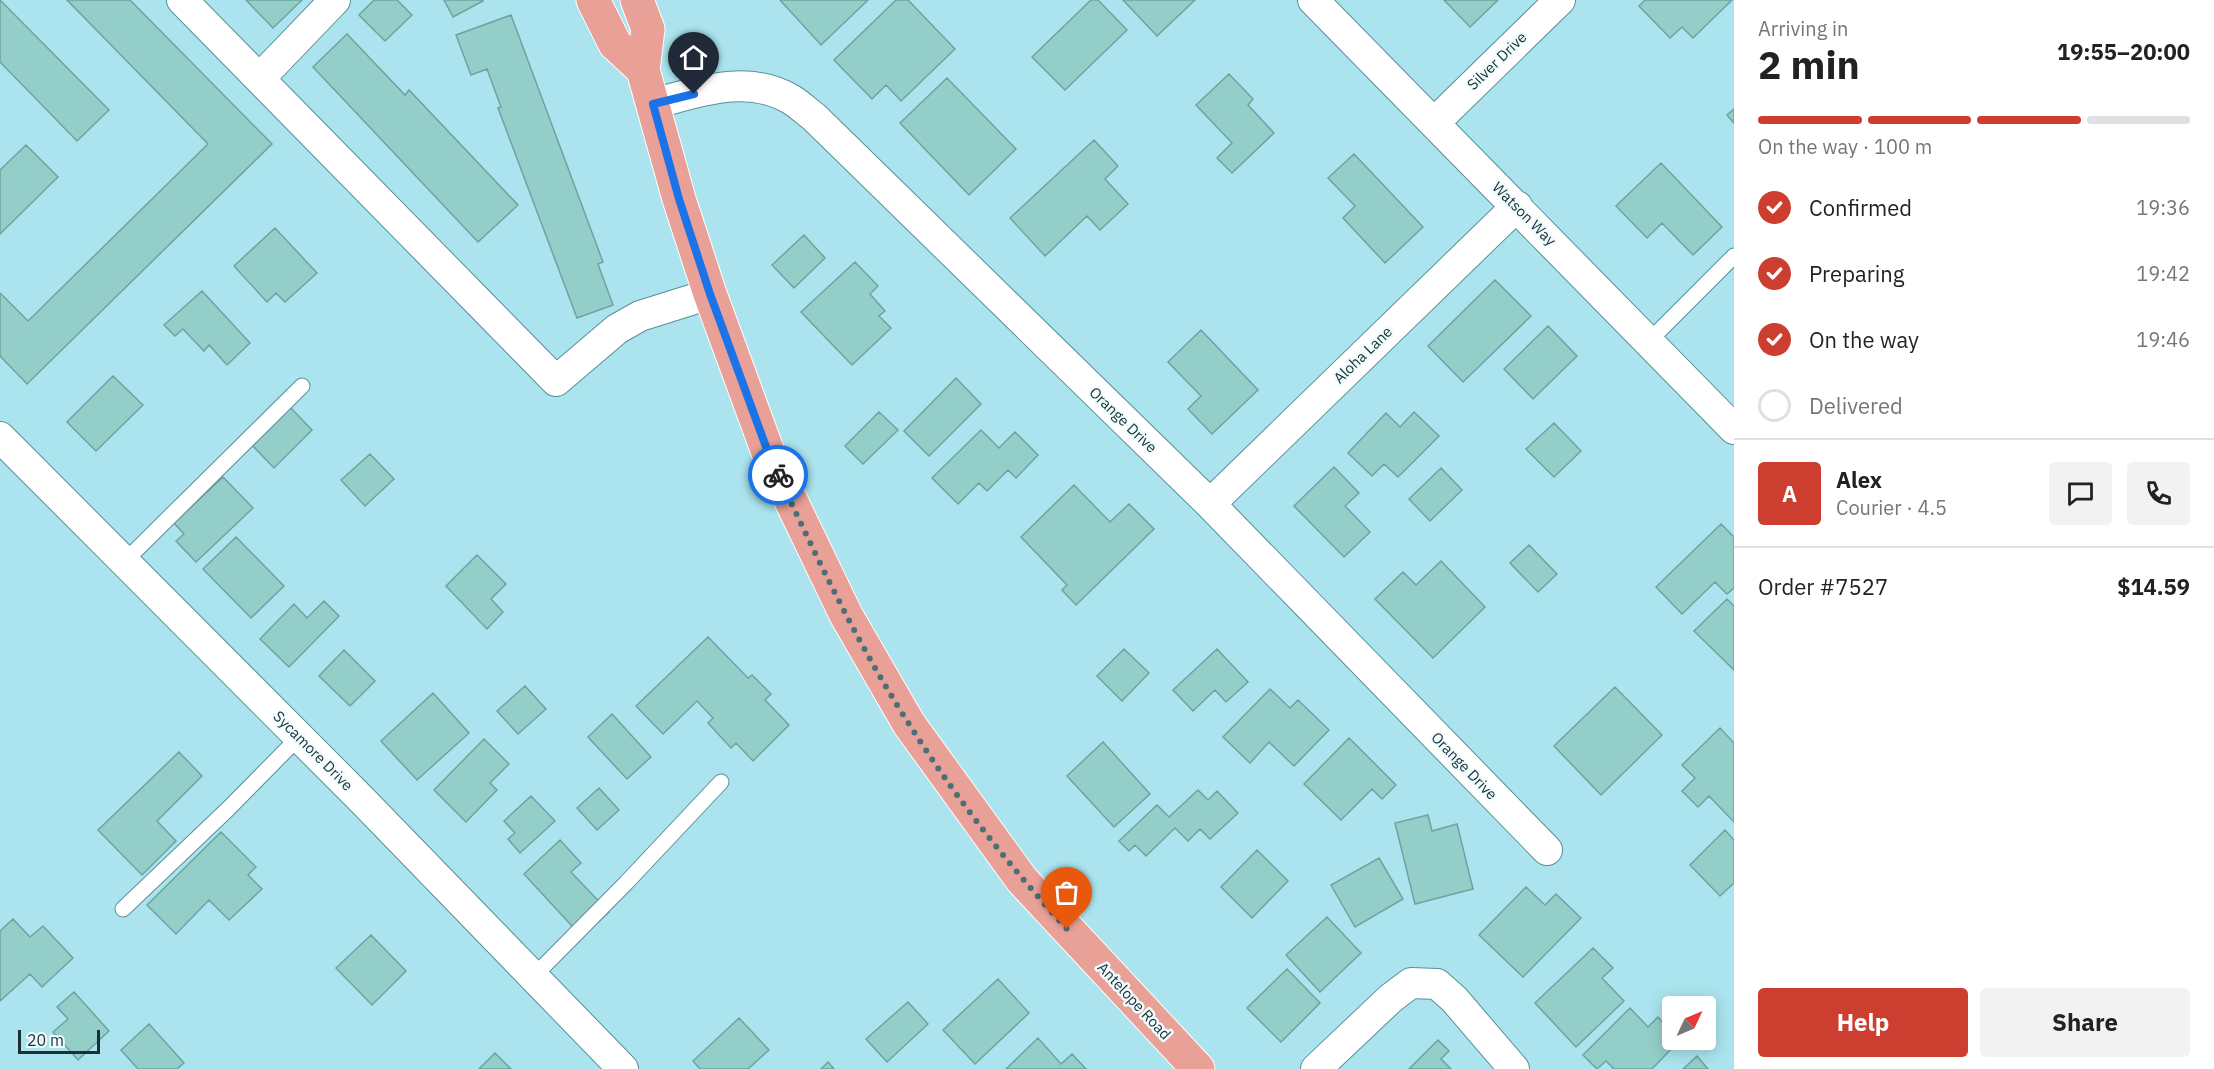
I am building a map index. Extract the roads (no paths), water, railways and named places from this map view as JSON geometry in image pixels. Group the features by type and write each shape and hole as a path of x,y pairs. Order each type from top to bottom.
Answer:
{"main road":[{"path":"593,0 615,44 644,70"},
{"name":"Antelope Road","path":"637,0 648,30 644,70 679,199 710,294 769,455 846,615 909,724 1022,880 1198,1069"}],"street":[{"path":"182,0 556,381 617,329 640,316 710,294"},
{"path":"260,78 335,0"},
{"name":"Watson Way","path":"1313,0 1734,429"},
{"name":"Silver Drive","path":"1434,123 1560,0"},
{"name":"Orange Drive","path":"653,104 714,88 736,86 774,92 791,100 814,117 1210,504 1546,850"},
{"name":"Aloha Lane","path":"1210,504 1517,206"},
{"name":"Sycamore Drive","path":"0,437 299,737 623,1069"},
{"path":"1316,1069 1391,998 1411,983 1437,984 1454,999 1514,1069"}],"lane":[{"path":"1649,341 1734,256"},
{"path":"124,562 302,386"},
{"path":"123,909 228,809 299,737"},
{"path":"534,976 722,782"}]}
